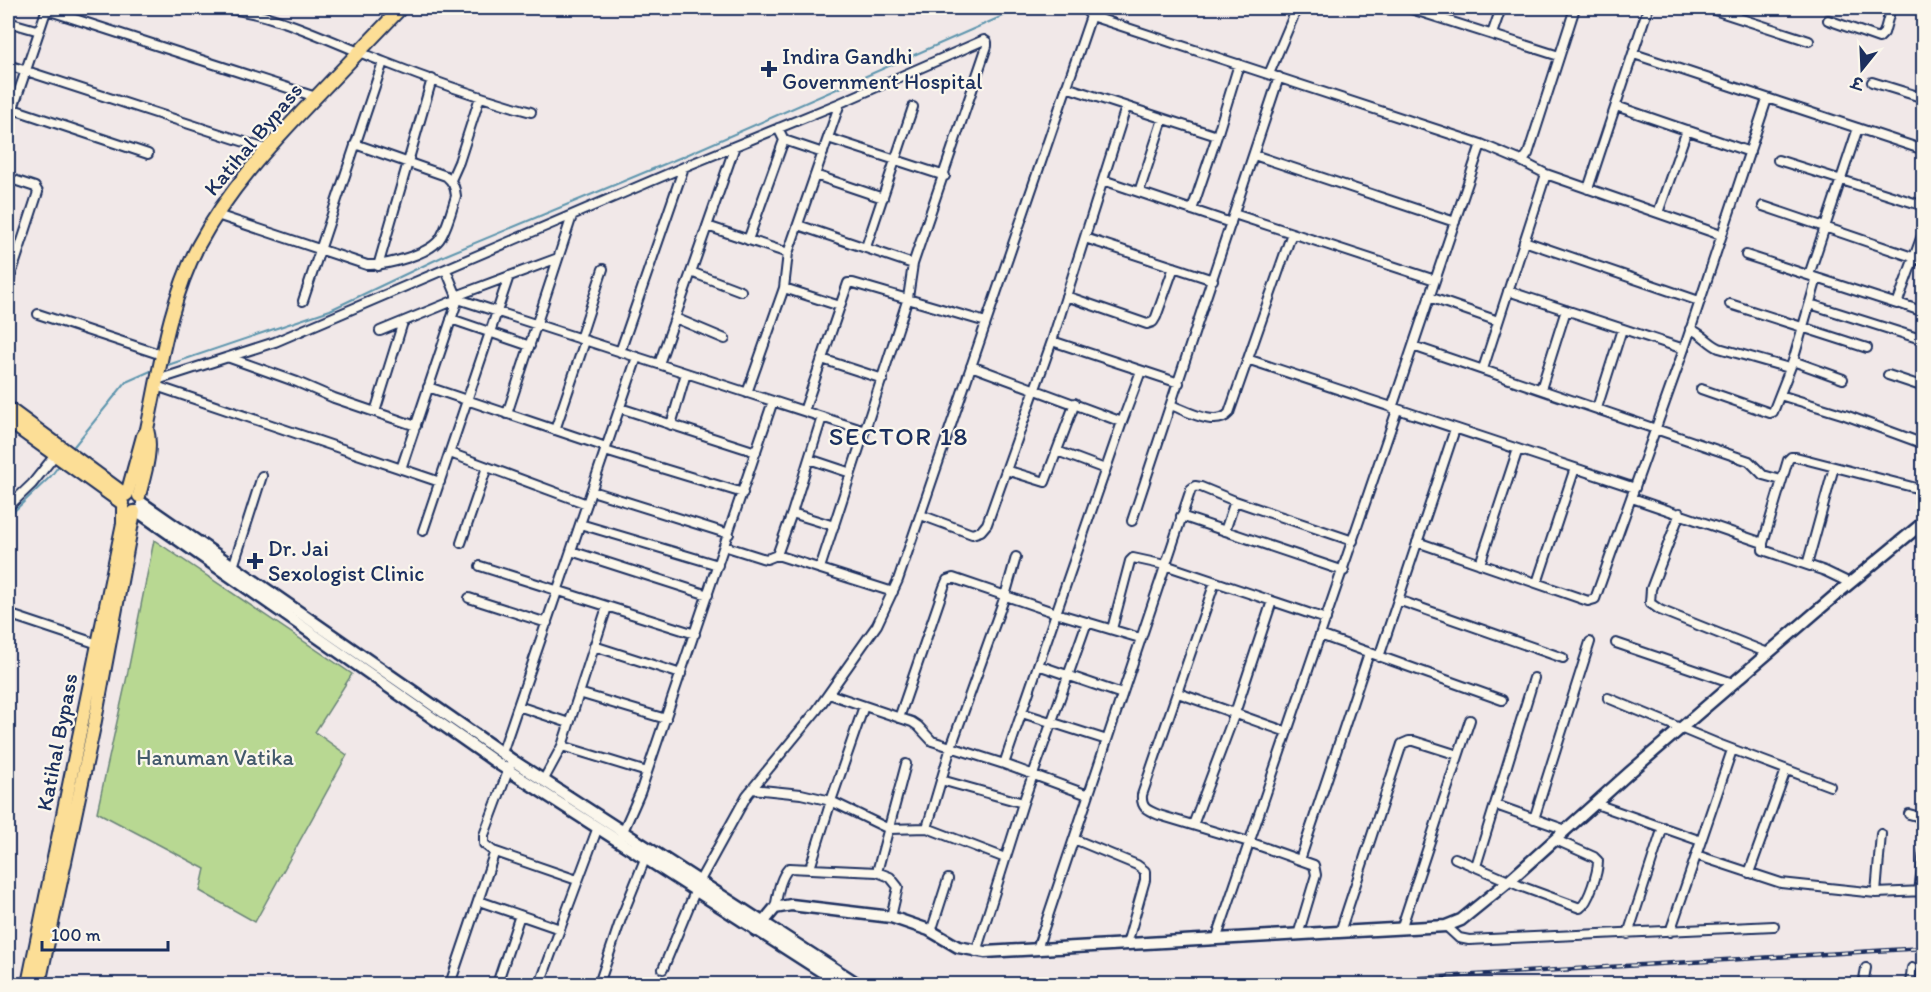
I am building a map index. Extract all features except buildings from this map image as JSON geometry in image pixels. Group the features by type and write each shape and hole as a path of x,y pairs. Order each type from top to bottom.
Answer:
{"main road":[{"name":"Katihal Bypass","path":"28,984 123,523 144,476 150,438 147,429 162,358 182,285 198,247 223,204 266,150 401,8"},
{"path":"8,408 64,456"},
{"path":"8,421 64,456 508,761 543,781 841,984"},
{"name":"Katihal Bypass","path":"39,984 94,726 131,503"},
{"path":"131,503 233,567 598,827 621,836 645,859 698,887"},
{"path":"759,928 775,908 791,905 891,917 931,932 958,947 975,952 1446,926 1461,920 1509,881 1733,683 1923,522"},
{"path":"759,928 858,984"}],"street":[{"path":"219,8 240,10 288,25 480,98 531,112"},
{"path":"1084,8 1091,16 1481,144 1546,174 1721,235"},
{"path":"1269,74 1297,8"},
{"path":"1408,8 1559,56"},
{"path":"1492,34 1501,8"},
{"path":"1519,160 1528,154 1575,8"},
{"path":"1588,189 1648,8"},
{"path":"1708,8 1809,41"},
{"path":"1828,20 1879,38 1884,33 1891,8"},
{"path":"8,123 47,9 316,97"},
{"path":"663,969 698,887 752,789 829,694 877,626 893,592 1091,16"},
{"path":"8,22 32,30 41,26"},
{"path":"157,381 275,342 984,40 987,46 945,176 913,264 908,297 883,379 820,568"},
{"path":"1634,54 1923,150"},
{"path":"303,301 382,62"},
{"path":"1192,210 1239,64"},
{"path":"8,65 266,150"},
{"path":"1132,521 1279,77"},
{"path":"378,266 406,162 432,79"},
{"path":"1872,82 1923,98"},
{"path":"1066,87 1217,136"},
{"path":"451,180 480,98"},
{"path":"1417,542 1588,601 1595,599 1684,349 1767,99"},
{"path":"747,393 784,288 788,253 840,103"},
{"path":"1616,106 1750,152"},
{"path":"866,248 913,107"},
{"path":"921,515 972,534 981,531 987,524 1052,341 1126,107"},
{"path":"13,109 148,154"},
{"path":"1139,192 1163,119"},
{"path":"778,128 784,140 823,153"},
{"path":"1809,275 1858,128"},
{"path":"1658,213 1687,130"},
{"path":"828,138 945,176"},
{"path":"748,240 784,140"},
{"path":"217,215 367,265 378,266 424,251 438,242 456,196 451,180 446,176 355,144"},
{"path":"1216,939 1344,571 1413,346 1481,144"},
{"path":"659,364 735,146"},
{"path":"1254,154 1455,222"},
{"path":"1778,160 1923,206"},
{"path":"621,352 684,167"},
{"path":"1483,369 1546,174"},
{"path":"815,175 883,198"},
{"path":"8,178 35,187 38,192 8,284"},
{"path":"1103,180 1231,223"},
{"path":"1763,206 1923,261"},
{"path":"1234,214 1435,280"},
{"path":"507,414 572,216"},
{"path":"798,225 913,264"},
{"path":"707,226 788,253"},
{"path":"1898,303 1923,230"},
{"path":"1172,405 1214,420 1225,418 1229,413 1250,360 1292,233"},
{"path":"1085,238 1213,280"},
{"path":"1524,241 1699,301"},
{"path":"1746,255 1923,312"},
{"path":"380,331 509,276 558,258"},
{"path":"1066,296 1147,324 1153,322 1156,317 1174,267"},
{"path":"555,430 603,269"},
{"path":"401,469 457,298 446,270"},
{"path":"692,272 741,291"},
{"path":"423,531 509,276"},
{"path":"1701,389 1770,413 1773,412 1791,364 1817,278"},
{"path":"804,411 848,283 908,297 986,322"},
{"path":"784,288 840,306"},
{"path":"1508,291 1684,349"},
{"path":"1429,297 1498,321"},
{"path":"457,298 865,431"},
{"path":"1730,304 1867,348"},
{"path":"1810,304 1923,340"},
{"path":"1541,389 1566,310"},
{"path":"38,314 162,358"},
{"path":"675,318 725,339"},
{"path":"451,319 530,346"},
{"path":"375,412 403,322"},
{"path":"1598,408 1622,329"},
{"path":"1690,329 1702,334 1712,345 1719,348 1791,364 1843,379"},
{"path":"1052,341 1179,383"},
{"path":"1413,346 1749,461 1763,475 1780,480"},
{"path":"578,880 493,851 483,844 484,835 508,761 518,706 637,357"},
{"path":"230,358 416,426"},
{"path":"822,359 883,379"},
{"path":"1250,360 1635,488"},
{"path":"971,366 1036,388 1122,422"},
{"path":"1004,764 1141,371"},
{"path":"671,425 686,373"},
{"path":"1888,375 1923,387"},
{"path":"157,381 440,482"},
{"path":"429,387 606,449 743,493"},
{"path":"1780,395 1845,415 1923,444"},
{"path":"621,836 666,719 773,401"},
{"path":"1006,470 1045,482 1075,403"},
{"path":"620,408 756,452"},
{"path":"777,555 822,417"},
{"path":"1379,657 1455,429"},
{"path":"1480,564 1518,449"},
{"path":"1058,451 1106,469"},
{"path":"450,453 587,504"},
{"path":"8,507 64,456"},
{"path":"1850,583 1763,550 1762,543 1780,480 1791,457 1923,490"},
{"path":"809,459 851,473"},
{"path":"461,543 487,466"},
{"path":"1807,565 1834,467"},
{"path":"1537,584 1575,468"},
{"path":"233,567 262,476"},
{"path":"1037,949 1191,489 1195,486 1201,487 1235,501 1353,541"},
{"path":"592,491 729,534"},
{"path":"1632,498 1762,543"},
{"path":"1225,531 1235,501"},
{"path":"792,513 834,526"},
{"path":"1680,513 1651,589 1650,603 1660,610 1768,653"},
{"path":"1181,516 1344,571"},
{"path":"580,524 718,565"},
{"path":"724,546 767,559 777,555 893,592"},
{"path":"571,551 708,595"},
{"path":"927,828 951,747 1005,596 1016,557"},
{"path":"1112,629 1130,561 1133,558 1165,565 1326,619"},
{"path":"480,566 695,634"},
{"path":"899,718 947,580 953,578 1056,613 1140,638"},
{"path":"1215,582 1179,693 1142,795 1142,801 1146,810 1314,865 1316,875 1298,935"},
{"path":"469,598 547,623"},
{"path":"1398,600 1563,658"},
{"path":"1193,825 1235,713 1272,601"},
{"path":"543,781 562,746 607,607"},
{"path":"8,614 98,644"},
{"path":"975,952 1023,803 1087,622"},
{"path":"1320,635 1502,700"},
{"path":"1534,819 1590,642"},
{"path":"1616,643 1733,683"},
{"path":"594,646 681,674"},
{"path":"1300,860 1369,653"},
{"path":"1038,666 1122,694"},
{"path":"1476,866 1534,678"},
{"path":"579,693 666,719"},
{"path":"1179,693 1287,732"},
{"path":"829,694 918,726 932,741 1034,774 1088,795"},
{"path":"1608,698 1732,750 1830,786"},
{"path":"518,706 569,723"},
{"path":"810,868 864,706"},
{"path":"1022,713 1107,740"},
{"path":"1401,928 1470,720"},
{"path":"1340,932 1402,744 1414,741 1458,755"},
{"path":"562,746 647,772"},
{"path":"1670,932 1732,750"},
{"path":"877,872 906,764"},
{"path":"1749,873 1786,770"},
{"path":"941,780 1023,803"},
{"path":"752,789 801,794 831,801 889,829 927,828 1005,858"},
{"path":"1596,804 1701,841"},
{"path":"1496,805 1566,830"},
{"path":"1909,814 1923,818"},
{"path":"540,984 598,827"},
{"path":"1628,934 1663,827"},
{"path":"1876,893 1881,834"},
{"path":"1074,839 1137,865 1145,871 1145,880 1126,944"},
{"path":"1455,858 1575,908 1580,908 1584,906 1598,868 1598,861 1556,840"},
{"path":"450,984 479,901 493,851"},
{"path":"1696,855 1781,884 1876,893 1921,891 1923,851"},
{"path":"599,984 622,916 645,859"},
{"path":"775,908 784,873 789,868 877,872 890,877 898,887 891,917"},
{"path":"931,932 948,879"},
{"path":"479,901 560,929"},
{"path":"497,984 520,915"},
{"path":"1446,926 1459,938 1469,940 1774,926"},
{"path":"1863,984 1866,968"},
{"path":"1910,984 1912,968"}],"green space":[{"name":"Hanuman Vatika","path":"154,540 352,674 315,732 347,755 255,922 200,891 205,869 97,812"}],"waterway":[{"path":"165,366 330,310 446,255 684,156 1021,8"},
{"path":"71,450 126,382 153,370"},
{"path":"8,517 51,476 60,464"}],"railway":[{"path":"1323,984 1924,948"}],"place":[{"name":"Indira Gandhi Government Hospital","path":"769,69"},
{"name":"Dr. Jai Sexologist Clinic","path":"255,561"}],"district":[{"name":"SECTOR 18","path":"899,436"}]}
